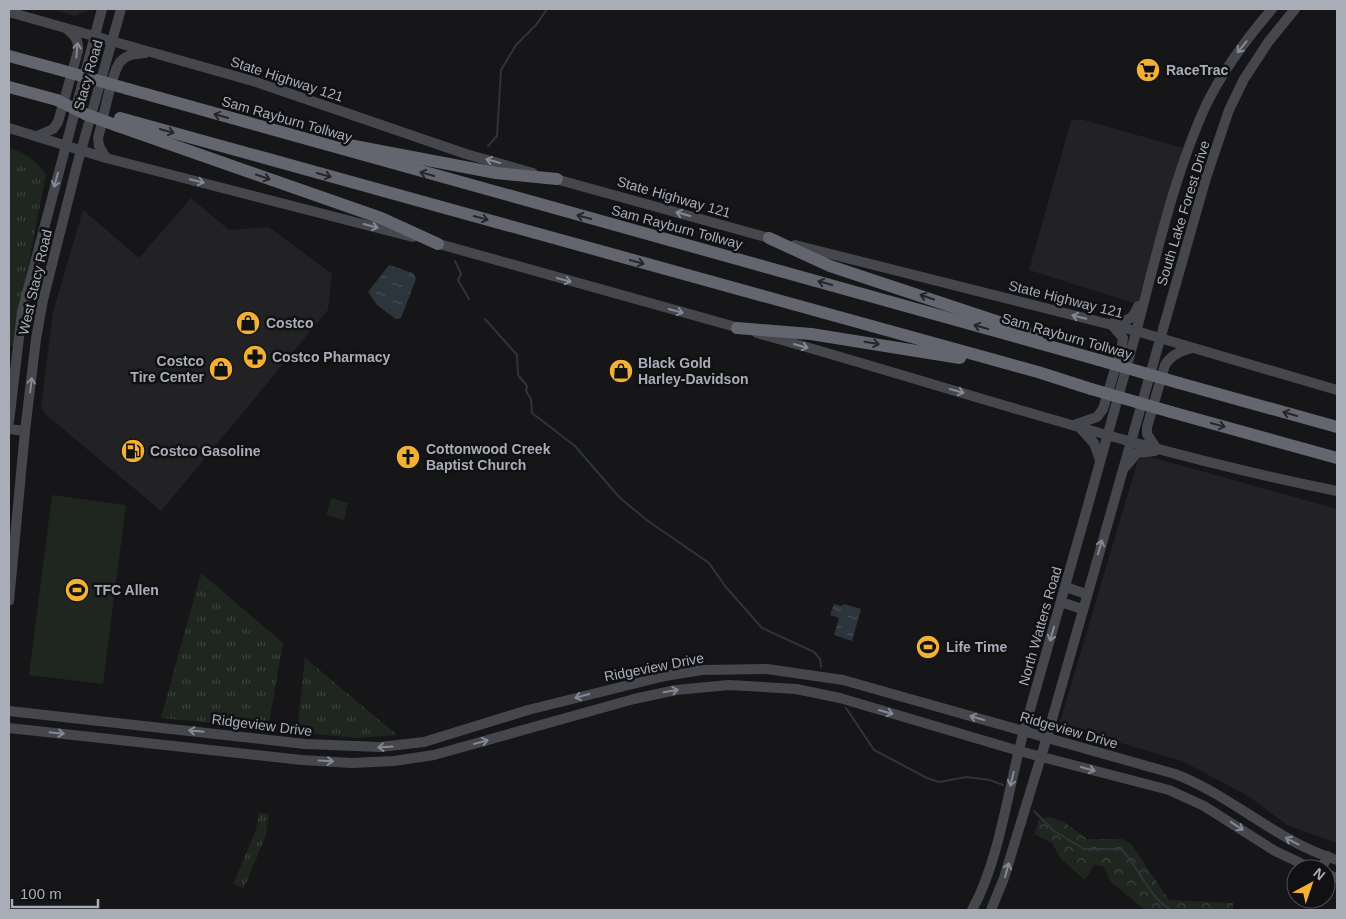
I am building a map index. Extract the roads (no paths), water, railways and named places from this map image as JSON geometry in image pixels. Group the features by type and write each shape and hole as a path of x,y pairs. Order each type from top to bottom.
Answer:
{"highway":[{"name":"Sam Rayburn Tollway","path":"9,56 1337,427"},
{"path":"9,87 54,99 119,122 381,218 438,244"},
{"path":"119,122 980,356 1337,458"},
{"path":"330,147 347,144 496,173 556,179"},
{"path":"769,238 830,266 1023,330 1062,350"},
{"path":"737,328 820,335 959,358 980,356"}],"main road":[{"name":"Stacy Road","path":"66,145 102,9"},
{"name":"Stacy Road","path":"81,150 121,9"},
{"name":"South Lake Forest Drive","path":"1107,435 1181,173 1208,101 1236,54 1272,9"},
{"name":"South Lake Forest Drive","path":"1130,441 1206,178 1229,110 1256,60 1294,9"},
{"name":"State Highway 121","path":"9,12 280,89 466,154 769,238 1136,330 1337,390"},
{"path":"37,136 53,129 58,122 78,51 75,35 65,28"},
{"path":"106,158 99,146 98,138 120,62 130,54 151,52"},
{"path":"9,128 106,158 438,244 1107,435 1337,491"},
{"name":"West Stacy Road","path":"9,422 22,312 66,145"},
{"name":"West Stacy Road","path":"9,601 25,431 36,339 45,291 81,150"},
{"path":"38,249 43,256 35,286 39,290 45,291"},
{"path":"1109,324 1128,321 1134,316 1148,270 1156,262"},
{"path":"1073,425 1097,417 1103,409 1123,338 1109,324"},
{"path":"1156,448 1147,434 1147,427 1165,365 1178,352 1193,348"},
{"path":"1073,425 1087,434 1094,443 1100,460"},
{"path":"9,429 25,431"},
{"name":"North Watters Road","path":"972,910 992,860 1024,732 1062,602 1107,435"},
{"path":"991,910 1004,878 1047,737 1130,441"},
{"path":"1122,471 1137,453 1146,450 1183,455"},
{"path":"1066,587 1086,594"},
{"path":"1062,602 1082,609"},
{"path":"749,685 752,676 767,669"},
{"name":"Ridgeview Drive","path":"9,711 280,742 340,747 402,746 424,742 528,710 665,676 702,670 767,669 843,680 1170,772 1202,786 1282,835 1337,860"},
{"path":"840,698 843,680"},
{"name":"Ridgeview Drive","path":"9,728 352,763 394,761 434,755 634,699 709,686 749,685 796,689 840,698 1019,751 1154,785 1195,801 1275,851 1292,859"},
{"path":"277,756 280,742"},
{"path":"1195,801 1202,786"}],"water":[{"path":"389,265 413,273 416,279 401,318 396,319 377,305 368,292"},
{"path":"834,604 842,606 844,604 861,609 852,641 834,635 839,618 830,615"}],"waterway":[{"path":"488,146 497,136 501,70 516,45 536,25 547,9"},
{"path":"455,261 461,274 458,280 469,299"},
{"path":"485,319 517,355 518,375 527,386 526,391 531,399 532,413 575,446 620,498 648,521 709,563 725,586 762,628 814,652 820,659 821,667"},
{"path":"846,708 874,750 927,778 939,782 966,777 990,780 1003,785"},
{"path":"1034,811 1054,831 1084,849 1121,849 1156,898 1171,910"}],"place":[{"name":"RaceTrac","path":"1148,70"},
{"name":"Costco","path":"248,323"},
{"name":"Costco Pharmacy","path":"255,357"},
{"name":"Costco Tire Center","path":"221,369"},
{"name":"Black Gold Harley-Davidson","path":"621,371"},
{"name":"Costco Gasoline","path":"133,451"},
{"name":"Cottonwood Creek Baptist Church","path":"408,457"},
{"name":"TFC Allen","path":"77,590"},
{"name":"Life Time","path":"928,647"}]}
